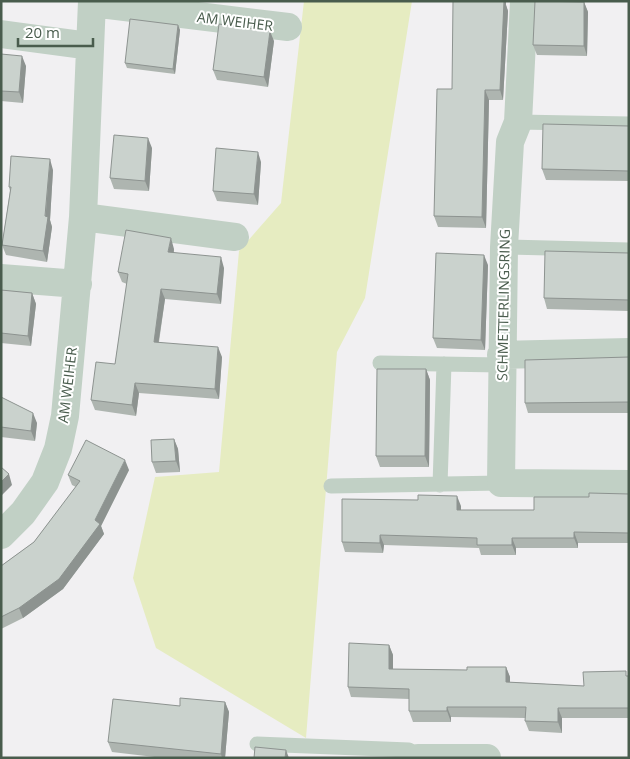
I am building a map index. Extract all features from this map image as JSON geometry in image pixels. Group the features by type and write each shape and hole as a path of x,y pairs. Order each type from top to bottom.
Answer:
{"street":[{"name":"SCHMETTERLINGSRING","path":"501,483 501,360 504,247 510,142 518,122 524,1"},
{"name":"AM WEIHER","path":"1,534 23,514 46,482 58,449 70,381 83,217 92,2 288,27"},
{"path":"1,34 90,46"},
{"path":"83,217 235,237"},
{"path":"1,278 78,284"},
{"path":"501,360 629,352"},
{"path":"501,483 629,484"},
{"path":"418,757 487,758"}],"lane":[{"path":"518,122 629,124"},
{"path":"504,247 629,250"},
{"path":"380,362 444,364 501,360"},
{"path":"440,485 444,364"},
{"path":"331,486 501,483"},
{"path":"257,744 409,750 418,757"}],"green space":[{"path":"304,1 412,1 365,298 337,352 306,738 156,648 133,578 155,477 219,472 239,251 281,203"}],"building":[{"path":"453,1 504,1 500,90 485,90 482,217 434,216 437,89 452,89"},
{"path":"535,1 584,2 584,46 533,45"},
{"path":"130,19 178,25 173,69 125,63"},
{"path":"219,24 270,31 264,77 213,70"},
{"path":"1,54 22,56 19,92 1,91"},
{"path":"543,124 629,126 629,171 542,169"},
{"path":"114,135 148,138 145,181 110,178"},
{"path":"216,148 258,152 254,194 213,191"},
{"path":"11,156 50,159 45,216 48,217 43,251 2,245 11,187 9,187"},
{"path":"126,230 171,238 168,252 221,257 217,294 161,289 154,342 218,347 215,389 135,383 132,405 91,400 96,362 115,364 128,274 118,272"},
{"path":"545,251 629,253 629,300 544,298"},
{"path":"436,253 484,255 481,340 433,338"},
{"path":"1,290 32,293 28,336 1,333"},
{"path":"629,357 629,402 525,403 525,360"},
{"path":"377,369 426,369 425,456 376,456"},
{"path":"1,397 33,413 31,431 1,427"},
{"path":"174,439 176,461 152,462 151,440"},
{"path":"86,440 125,460 95,520 100,524 59,579 19,608 1,617 1,566 34,542 80,481 68,475"},
{"path":"1,467 9,474 1,482"},
{"path":"589,493 629,494 629,533 574,532 574,538 512,538 512,545 477,545 477,538 380,535 380,543 342,542 342,499 418,500 418,495 457,496 457,510 534,510 534,497 589,497"},
{"path":"349,643 389,645 389,669 467,670 467,667 506,667 506,682 584,686 583,672 626,671 626,676 629,676 629,708 558,708 558,722 525,721 526,707 447,707 447,711 409,711 409,689 348,687"},
{"path":"180,698 225,702 221,754 108,742 113,699 180,706"},
{"path":"255,747 286,750 285,758 254,758"}]}
